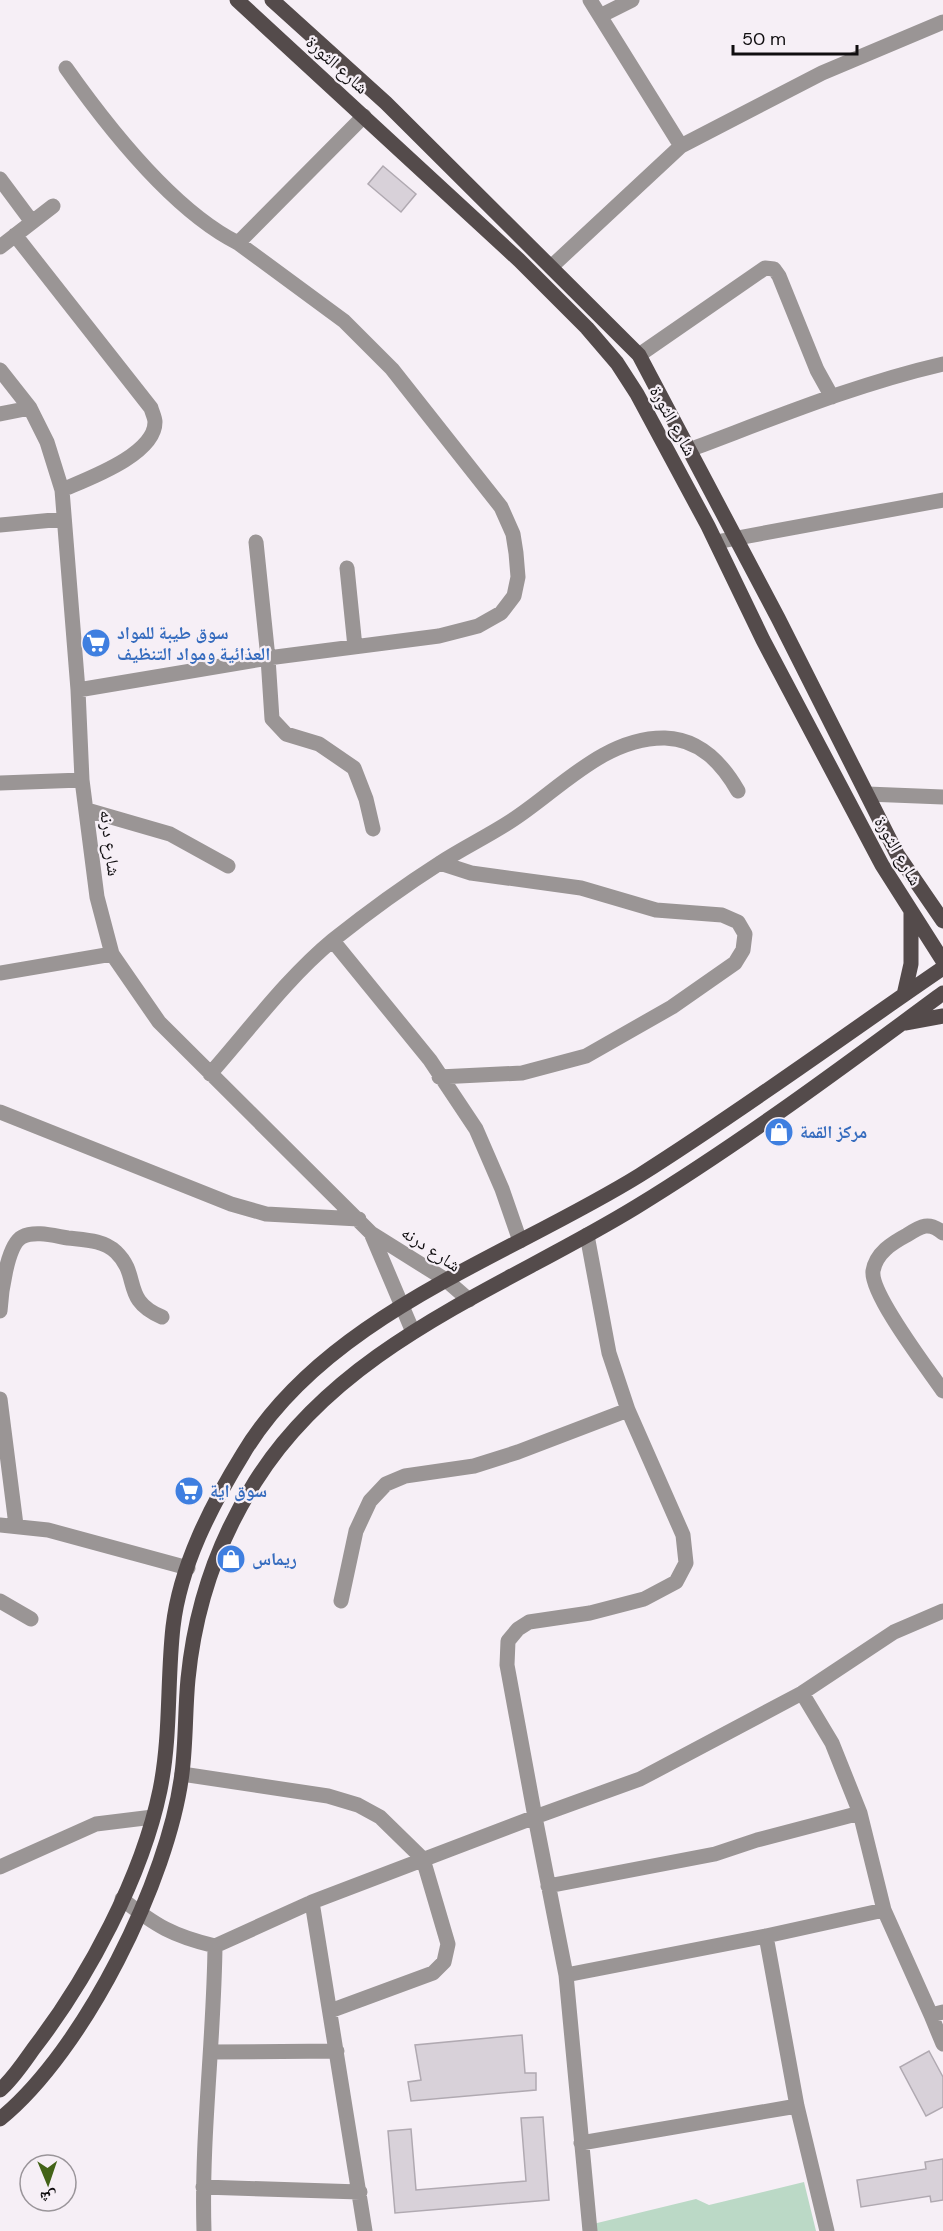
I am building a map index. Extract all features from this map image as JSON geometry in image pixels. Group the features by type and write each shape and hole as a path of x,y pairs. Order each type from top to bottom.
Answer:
{"main road":[{"name":"شارع الثورة","path":"237,0 519,260 587,328 617,363 637,394 716,542 762,640 882,865 943,961"},
{"name":"شارع الثورة","path":"272,0 386,103 639,355 736,537 897,854 938,909 943,921"},
{"path":"904,995 911,964 911,913"},
{"path":"2,2085 47,2032 83,1976 122,1899 148,1840 166,1751 174,1623 188,1568 203,1527 244,1451 283,1401 315,1366 403,1307 446,1280 566,1218 642,1173 943,968"},
{"path":"0,2132 17,2105 66,2047 130,1938 173,1816 182,1774 188,1679 195,1627 207,1582 228,1529 255,1481 284,1441 321,1400 360,1367 413,1332 587,1235 692,1172 943,993"},
{"path":"900,1025 943,1016"},
{"path":"0,2119 17,2105"}],"street":[{"path":"590,0 681,146"},
{"path":"600,16 632,0"},
{"path":"551,267 681,146 822,73 943,22"},
{"path":"66,68 107,125 188,209 218,233 238,243 344,321 392,369 501,507 513,534 518,578 514,596 501,614 478,626 439,636 268,658 78,690"},
{"path":"238,243 364,116"},
{"path":"0,179 32,222"},
{"path":"0,247 53,206"},
{"path":"15,236 151,408 155,423 150,438 132,455 108,470 63,490"},
{"path":"639,355 765,268 774,269 779,276 817,370 832,397"},
{"path":"688,450 832,397 908,372 943,364"},
{"name":"شارع درنه","path":"0,370 30,408 47,442 63,490 78,690 82,780 98,897 112,954 159,1022 371,1233 413,1332"},
{"path":"0,414 30,408"},
{"path":"716,542 943,500"},
{"path":"0,525 64,519"},
{"path":"256,542 272,719 286,734 319,744 354,768 366,799 373,829"},
{"path":"347,568 355,646"},
{"path":"210,1074 299,973 333,941 440,863 512,820 598,758 639,741 664,738 683,741 714,757 738,791"},
{"path":"0,783 82,780"},
{"path":"867,794 943,796"},
{"path":"87,810 170,834 228,866"},
{"path":"440,863 471,873 581,888 656,910 722,915 738,922 745,934 743,950 735,963 672,1007 586,1056 522,1073 440,1077"},
{"path":"333,941 430,1060 476,1129 502,1189 520,1240"},
{"path":"0,973 112,954"},
{"path":"0,1112 231,1204 266,1214 359,1219"},
{"path":"943,1233 934,1225 924,1224 886,1247 873,1272 878,1295 943,1391"},
{"name":"شارع درنه","path":"371,1233 446,1280 469,1300"},
{"path":"0,1311 11,1250 21,1237 36,1234 101,1242 117,1254 130,1276 136,1300 146,1311 162,1317"},
{"path":"587,1235 609,1353 628,1410 683,1535 686,1563 676,1582 644,1599 590,1613 529,1622 518,1629 508,1641 507,1665 566,1975 590,2231"},
{"path":"0,1399 8,1525 80,1538 188,1568"},
{"path":"340,1601 356,1531 370,1501 386,1484 405,1476 474,1466 628,1410"},
{"path":"0,1601 31,1618"},
{"path":"122,1899 140,1913 180,1937 215,1946 312,1902 640,1779 802,1693 894,1632 943,1611"},
{"path":"802,1693 832,1743 860,1813 884,1910 937,2013 943,2044"},
{"path":"182,1774 328,1796 358,1805 380,1817 423,1859 448,1944 444,1962 433,1973 330,2011"},
{"path":"548,1886 716,1854 757,1840 860,1813"},
{"path":"0,1867 96,1824 153,1817"},
{"path":"312,1902 365,2231"},
{"path":"566,1975 766,1936 884,1910"},
{"path":"766,1936 797,2106 827,2231"},
{"path":"204,2231 202,2187 212,2052 215,1946"},
{"path":"212,2052 337,2051"},
{"path":"581,2144 797,2106"},
{"path":"202,2187 360,2192"}],"green space":[{"path":"804,2182 816,2231 593,2231 593,2224 696,2199 709,2205"}],"building":[{"path":"383,166 416,194 401,212 368,184"},
{"path":"522,2035 525,2073 536,2073 536,2090 411,2101 408,2082 421,2080 415,2045"},
{"path":"929,2051 943,2077 943,2107 926,2116 900,2067"},
{"path":"543,2117 549,2200 395,2213 388,2131 411,2129 416,2190 526,2181 521,2118"},
{"path":"943,2159 943,2200 931,2202 930,2196 861,2207 857,2180 926,2169 925,2162"}],"place":[{"name":"سوق طيبة للمواد العذائية ومواد التنظيف","path":"96,643"},
{"name":"مركز القمة","path":"779,1132"},
{"name":"سوق اية","path":"189,1491"},
{"name":"ريماس","path":"231,1559"}]}
